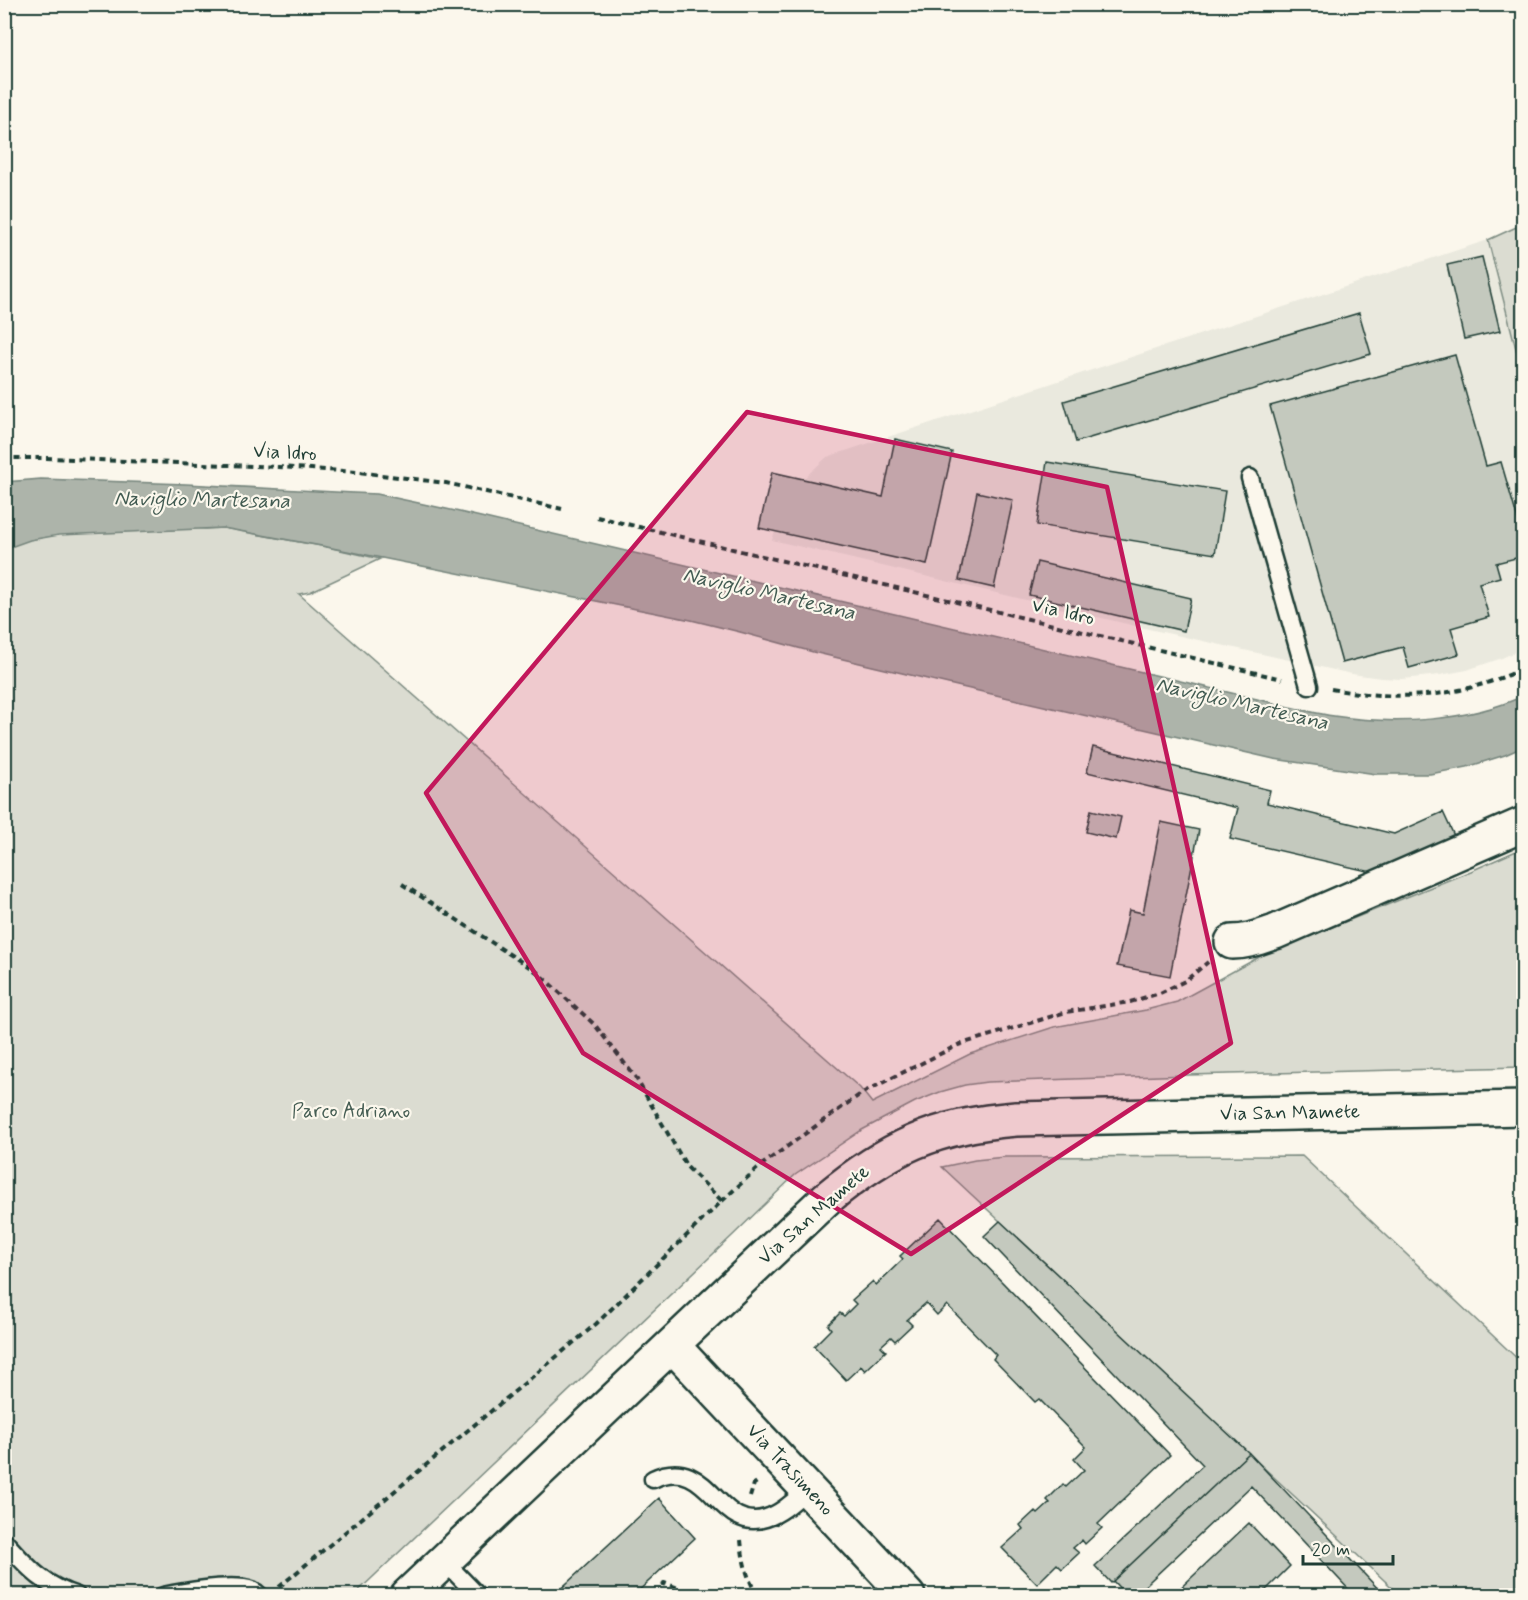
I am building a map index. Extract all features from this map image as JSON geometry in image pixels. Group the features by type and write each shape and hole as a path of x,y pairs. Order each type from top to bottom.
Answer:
{"street":[{"path":"1232,942 1255,940 1524,824"},
{"name":"Via San Mamete","path":"407,1596 840,1187 875,1162 914,1141 983,1122 1016,1119 1524,1108"},
{"name":"Via Trasimeno","path":"672,1345 908,1596"}],"lane":[{"path":"1250,478 1309,686"},
{"path":"653,1479 671,1473 686,1474 701,1483 736,1515 753,1520 763,1519 781,1511 808,1489"},
{"path":"4,1541 40,1578 56,1588 77,1596"},
{"path":"444,1561 478,1596"},
{"path":"163,1596 195,1590 242,1588 252,1590 260,1596"}],"path":[{"name":"Via Idro","path":"4,458 358,472 446,483 562,508"},
{"name":"Via Idro","path":"597,517 1309,686 1379,696 1423,695 1471,688 1524,668"},
{"path":"402,884 537,972 595,1025 636,1078 687,1167 722,1201"},
{"path":"278,1588 596,1324 760,1166 862,1093 958,1046 1066,1012 1130,1002 1160,993 1185,981 1232,942"},
{"path":"660,1596 664,1583 701,1596"}],"highlighted area":[{"path":"747,412 1107,487 1231,1043 911,1254 583,1053 426,793"}],"shaded area":[{"path":"1488,240 1524,376 1523,648 1502,658 1467,670 1440,675 1402,679 1352,674 1144,628 772,540 789,492 827,457"}],"green space":[{"path":"1523,224 1523,376 1488,240"},
{"name":"Parco Adriano","path":"5,512 205,529 223,528 380,559 310,592 299,594 860,1088 872,1103 970,1054 1054,1027 1177,1002 1263,955 1523,848 1523,1067 987,1082 940,1092 915,1102 862,1130 795,1175 354,1595 5,1596"},
{"path":"1302,1156 1523,1364 1523,1595 1400,1595 942,1167 1005,1157"}],"water":[{"name":"Naviglio Martesana","path":"41,479 377,494 1334,716 1381,720 1430,719 1478,711 1523,696 1523,747 1467,767 1430,774 1376,774 1274,759 813,652 691,620 223,528 59,535 30,540 5,549 5,482"}],"building":[{"path":"1482,257 1500,331 1464,339 1447,265"},
{"path":"1359,313 1371,354 1076,442 1064,401"},
{"path":"1455,355 1486,466 1501,462 1524,541 1524,556 1496,563 1500,577 1479,583 1489,617 1451,628 1459,654 1409,668 1403,647 1342,663 1270,406"},
{"path":"895,439 952,452 927,565 759,528 772,472 883,497"},
{"path":"1047,462 1225,491 1215,554 1037,525"},
{"path":"977,492 1013,500 994,588 959,580"},
{"path":"1037,562 1191,598 1184,631 1029,595"},
{"path":"1093,747 1270,790 1267,803 1394,834 1443,812 1456,840 1380,874 1230,839 1238,808 1087,772"},
{"path":"1091,810 1121,817 1116,839 1086,832"},
{"path":"1161,822 1199,830 1170,976 1117,966 1129,910 1143,913"},
{"path":"940,1218 1170,1455 1098,1524 1102,1528 1085,1544 1082,1540 1073,1548 1079,1553 1062,1569 1057,1564 1037,1584 1002,1548 1023,1529 1020,1525 1035,1511 1038,1514 1050,1503 1047,1500 1063,1484 1066,1487 1084,1470 1074,1459 1086,1447 1039,1399 1035,1402 993,1359 996,1355 947,1305 937,1315 926,1303 907,1320 912,1325 895,1341 891,1337 881,1346 886,1351 865,1371 861,1366 846,1380 814,1346 831,1329 828,1325 840,1313 844,1316 856,1304 852,1300 873,1281 876,1285 903,1259 900,1256"},
{"path":"1000,1221 1249,1453 1111,1583 1095,1566 1203,1465 984,1236"},
{"path":"1249,1453 1385,1596 1355,1596 1251,1486 1134,1596 1127,1596 1113,1581"},
{"path":"659,1498 695,1538 633,1596 553,1596"},
{"path":"1249,1523 1290,1566 1260,1596 1172,1596"}]}
